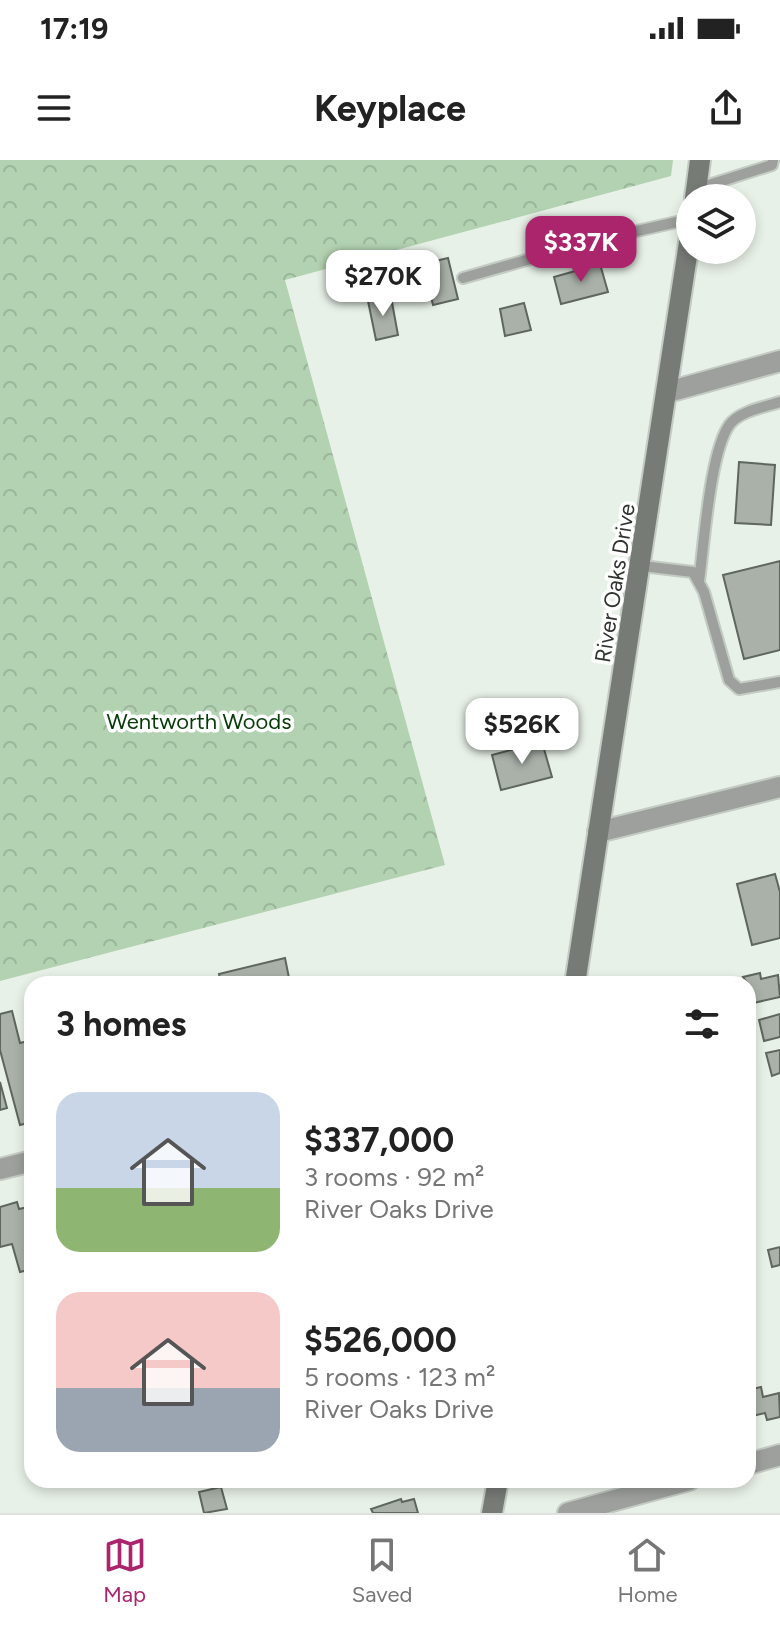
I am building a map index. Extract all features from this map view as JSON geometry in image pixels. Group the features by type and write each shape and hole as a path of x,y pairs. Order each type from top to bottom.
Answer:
{"main road":[{"path":"697,184 700,160"},
{"name":"River Oaks Drive","path":"576,976 642,566 686,264"},
{"path":"492,1513 497,1488"}],"street":[{"path":"668,392 780,361"},
{"path":"598,832 780,787"},
{"path":"0,1169 24,1163"},
{"path":"756,1462 780,1455"},
{"path":"568,1513 660,1488"}],"lane":[{"path":"721,184 775,163"},
{"path":"463,278 621,234 676,222"},
{"path":"699,581 719,450 730,423 752,410 780,402"},
{"path":"642,566 693,572 699,581 729,680 739,689 780,682"}],"green space":[{"name":"Wentworth Woods","path":"0,160 673,160 671,176 285,280 445,865 0,981"}],"building":[{"path":"448,258 458,299 433,305 423,264"},
{"path":"600,264 608,292 561,304 554,277"},
{"path":"422,265 428,290 396,298 390,272"},
{"path":"391,297 398,335 376,340 368,301"},
{"path":"524,303 531,330 505,336 500,309"},
{"path":"739,462 775,465 771,525 735,523"},
{"path":"780,561 780,650 744,659 723,575"},
{"path":"542,742 552,777 501,790 492,755"},
{"path":"775,874 780,892 780,938 752,945 737,884"},
{"path":"285,958 289,976 219,976"},
{"path":"760,973 761,979 778,975 780,997 756,1002 756,976 747,976"},
{"path":"12,1011 20,1043 24,1042 24,1124 20,1125 0,1050 0,1014"},
{"path":"780,1014 780,1037 764,1041 759,1020"},
{"path":"780,1050 780,1073 772,1076 766,1053"},
{"path":"0,1082 7,1108 0,1110"},
{"path":"17,1202 19,1209 24,1208 24,1271 20,1272 12,1244 0,1247 0,1207"},
{"path":"780,1247 780,1265 772,1267 768,1250"},
{"path":"761,1387 763,1397 779,1393 780,1417 767,1420 765,1413 756,1415 756,1388"},
{"path":"221,1488 227,1509 204,1513 199,1492"},
{"path":"401,1499 402,1502 414,1499 418,1513 373,1513 371,1509"}]}
